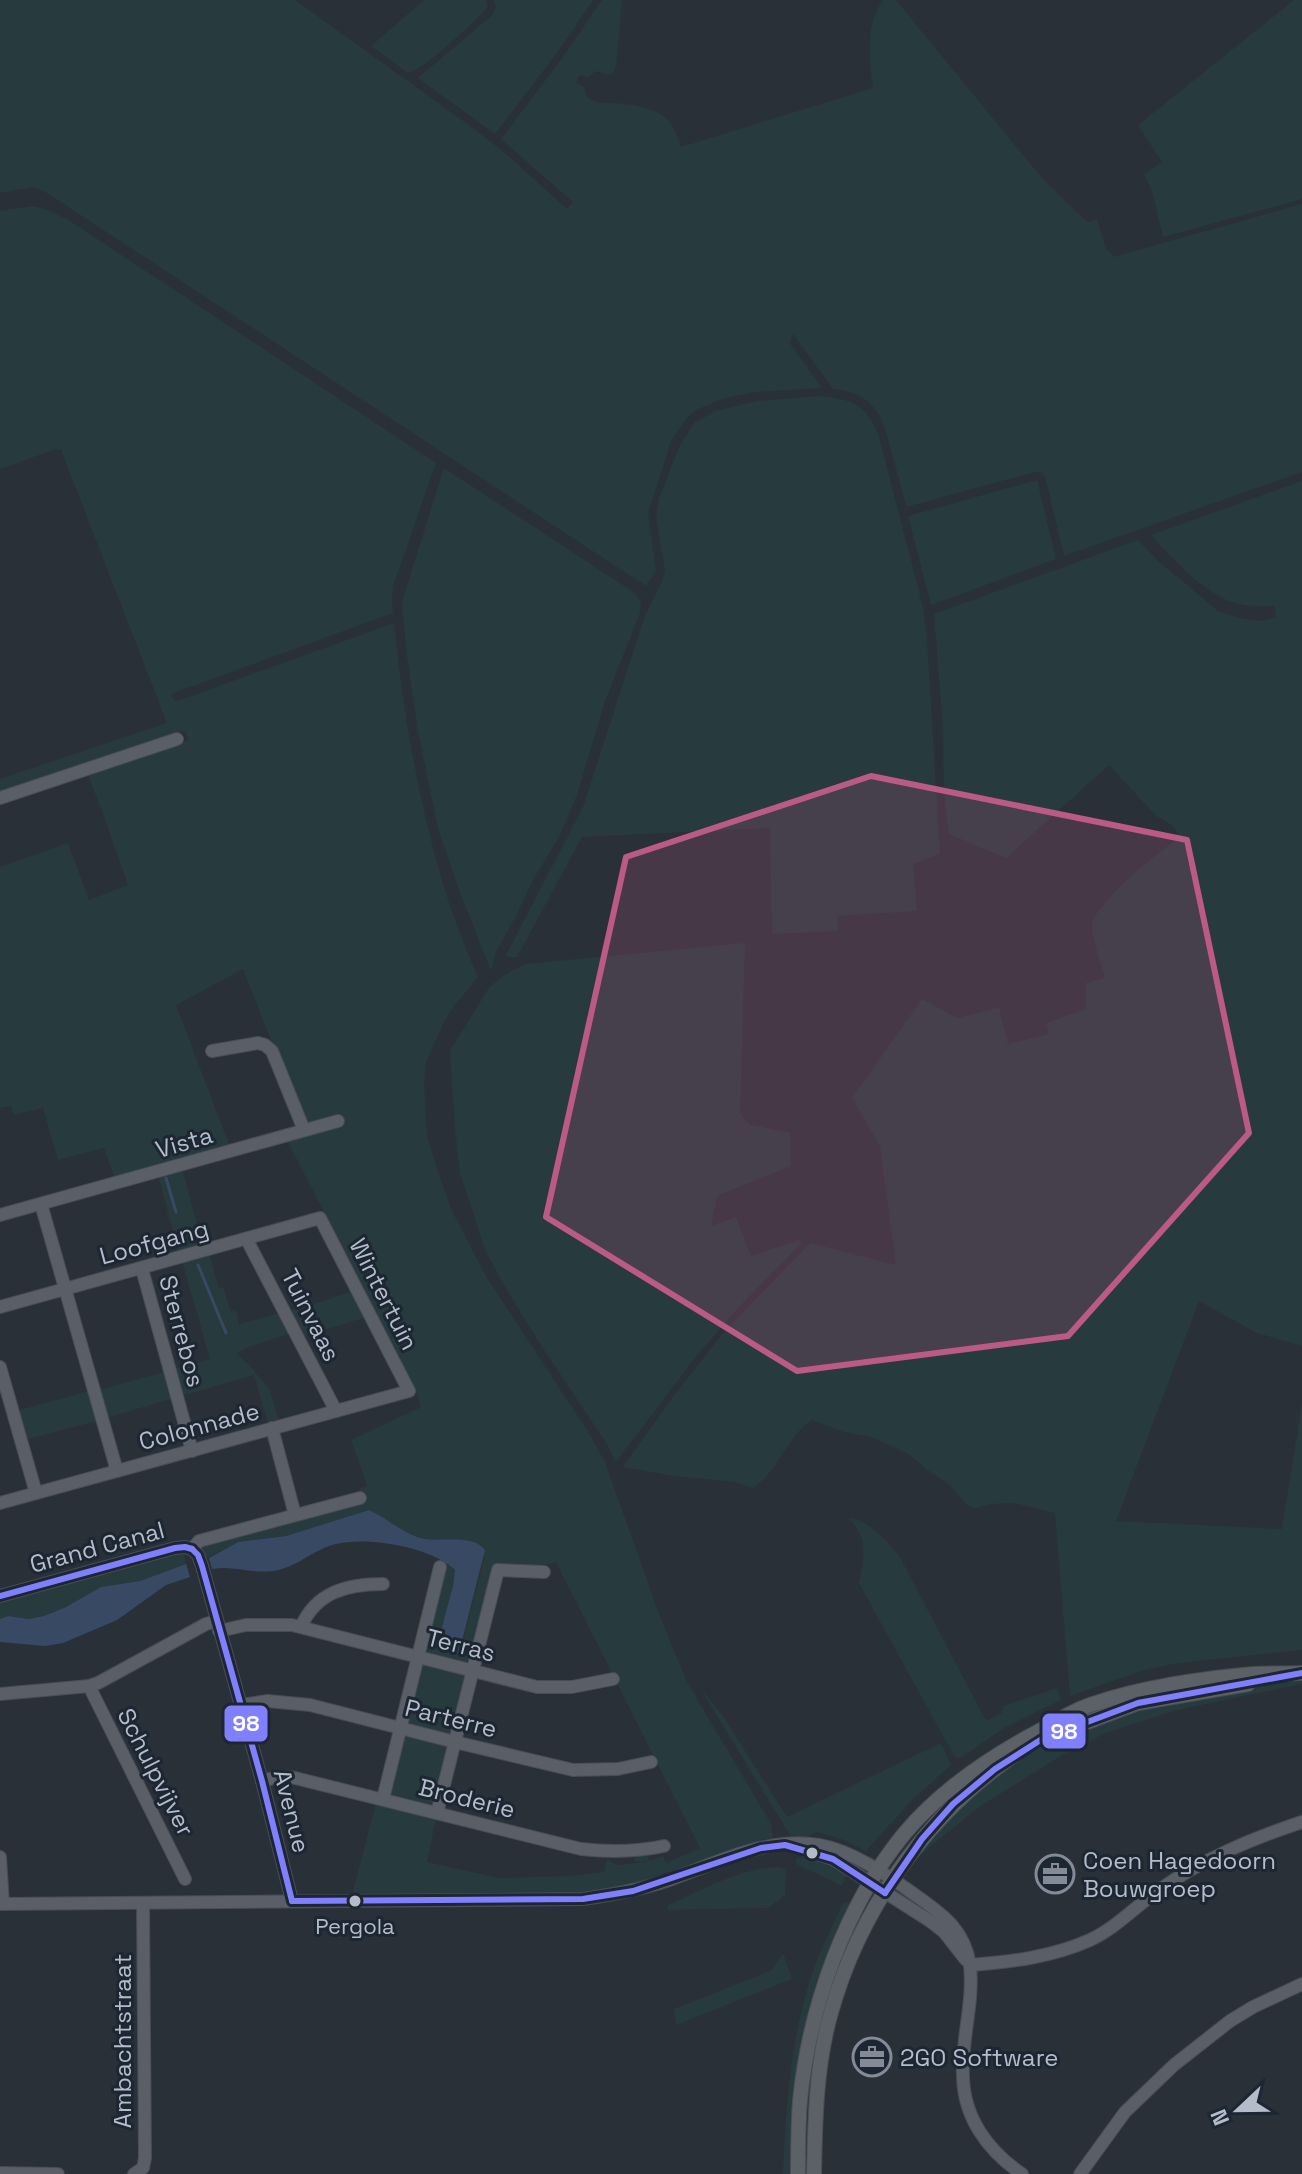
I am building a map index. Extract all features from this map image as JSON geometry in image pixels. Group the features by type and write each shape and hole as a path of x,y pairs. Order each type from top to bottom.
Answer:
{"main road":[{"path":"798,2174 800,2099 812,2028 827,1977 849,1924 874,1876 914,1824 963,1779 991,1759 1081,1707 1193,1682 1255,1674 1300,1673"},
{"path":"814,2174 818,2087 830,2017 855,1948 893,1879 922,1839 970,1788 1042,1739 1138,1703 1300,1673"}],"street":[{"path":"0,798 177,739"},
{"path":"212,1051 258,1043 272,1051 304,1130"},
{"name":"Vista","path":"0,1215 338,1121"},
{"path":"41,1204 117,1471"},
{"name":"Loofgang","path":"0,1307 320,1218"},
{"name":"Wintertuin","path":"320,1218 409,1391"},
{"name":"Tuinvaas","path":"247,1240 336,1411"},
{"name":"Sterrebos","path":"142,1269 192,1451"},
{"path":"0,1367 36,1493"},
{"name":"Colonnade","path":"0,1503 409,1391"},
{"path":"272,1428 295,1515"},
{"name":"Grand Canal","path":"0,1596 175,1548 192,1549 199,1541 360,1498"},
{"name":"Avenue","path":"192,1549 198,1555 241,1705 292,1901"},
{"path":"383,1799 440,1567"},
{"path":"437,1813 498,1570 544,1572"},
{"path":"301,1627 307,1613 324,1597 358,1584 383,1584"},
{"name":"Terras","path":"89,1686 206,1624 301,1627 537,1687 572,1687 613,1679"},
{"path":"0,1694 89,1686"},
{"name":"Schulpvijver","path":"89,1686 185,1879"},
{"name":"Parterre","path":"241,1705 268,1701 310,1705 573,1770 618,1769 651,1762"},
{"name":"Broderie","path":"262,1781 291,1777 581,1849 605,1852 664,1846"},
{"path":"970,1965 1015,1962 1085,1942 1109,1929 1173,1880 1217,1855 1302,1822"},
{"path":"0,1857 2,1904 583,1899 633,1891 761,1848 795,1843 836,1850 874,1876 885,1893 944,1932 970,1965"},
{"path":"874,1876 893,1879 952,1924 965,1942 972,1988 963,2075 966,2100 973,2119 993,2150 1022,2174"},
{"name":"Ambachtstraat","path":"134,2174 143,2168 145,2158 143,1903"},
{"path":"1080,2174 1125,2112 1174,2065 1230,2021 1302,1984"},
{"path":"0,2173 58,2174"}],"highlighted area":[{"path":"871,776 1187,840 1249,1133 1068,1336 797,1371 546,1217 626,857"}],"green space":[{"path":"0,0 295,0 477,131 567,209 573,202 501,139 602,0 622,0 616,67 608,75 596,71 588,77 579,75 576,82 584,87 587,97 596,102 635,106 659,113 671,123 681,147 873,88 870,54 873,20 883,0 896,0 1041,177 1086,221 1097,219 1106,249 1114,257 1302,204 1302,472 1064,556 1045,476 1041,472 906,507 886,432 876,411 860,396 833,389 793,334 789,342 822,388 756,392 725,398 689,415 671,441 648,513 656,571 646,586 47,193 33,187 0,193"},
{"path":"424,0 486,0 488,6 436,56 408,73 371,46"},
{"path":"494,0 593,0 495,134 418,78 492,15 496,7"},
{"path":"1294,0 1302,0 1302,199 1163,237 1152,191 1144,174 1162,162 1138,125"},
{"path":"33,206 65,218 436,463 393,586 393,613 171,694 175,702 394,623 407,724 427,825 460,934 478,977 444,1022 426,1062 427,1137 452,1211 487,1278 605,1462 659,1614 687,1682 771,1824 773,1837 637,1883 594,1893 352,1895 376,1803 436,1818 427,1862 499,1878 604,1872 607,1859 616,1865 648,1861 635,1862 634,1855 648,1854 649,1861 663,1856 666,1863 700,1848 556,1562 496,1566 466,1663 429,1654 426,1645 446,1563 455,1570 453,1586 458,1652 462,1645 484,1558 482,1545 417,1537 369,1510 286,1536 238,1542 204,1559 200,1547 364,1500 360,1488 367,1486 351,1440 421,1407 418,1395 287,1140 305,1126 243,969 176,1005 230,1147 115,1179 104,1148 58,1160 43,1108 14,1115 11,1106 0,1108 0,867 68,843 89,900 128,885 88,775 189,740 185,731 0,794 0,779 167,723 61,450 56,449 0,469 0,211"},
{"path":"820,396 855,404 867,415 878,433 923,607 940,854 913,864 917,911 837,916 838,931 772,934 770,828 582,837 517,957 508,957 506,955 583,807 645,616 662,581 665,571 656,515 659,498 680,445 695,422 716,411 757,401"},
{"path":"444,468 635,593 641,603 640,613 605,701 577,795 559,837 496,952 491,971 438,829 418,731 406,650 402,601"},
{"path":"1037,480 1056,559 931,605 908,516"},
{"path":"1302,481 1302,1346 1257,1333 1199,1301 1116,1521 1282,1529 1302,1403 1302,1650 1178,1663 1144,1670 1070,1696 1055,1513 1014,1503 975,1508 967,1505 949,1484 909,1454 871,1437 844,1432 812,1420 795,1435 770,1473 753,1488 735,1482 623,1467 723,1333 810,1243 896,1265 880,1146 852,1098 922,999 957,1018 999,1008 1008,1044 1049,1034 1046,1023 1086,1009 1086,983 1105,978 1092,927 1098,912 1132,876 1159,852 1181,838 1109,765 1006,858 949,834 934,614 1138,540 1218,611 1262,621 1276,617 1274,606 1240,604 1212,592 1151,535"},
{"path":"745,943 740,1112 752,1125 790,1133 791,1166 717,1196 711,1226 736,1217 751,1256 799,1240 801,1244 737,1309 694,1359 616,1462 537,1339 485,1250 460,1173 450,1051 490,986 525,964"},
{"path":"182,1169 203,1245 179,1252 158,1176"},
{"path":"209,1254 219,1288 223,1287 231,1312 236,1310 239,1324 281,1313 291,1333 243,1349 237,1354 270,1390 279,1421 268,1424 254,1375 181,1396 173,1369 210,1359 182,1261"},
{"path":"354,1291 367,1317 301,1337 288,1312"},
{"path":"164,1372 171,1399 106,1418 99,1390"},
{"path":"89,1391 97,1421 24,1440 16,1411"},
{"path":"848,1518 870,1527 885,1539 901,1559 986,1721 1002,1713 1003,1706 1057,1688 1061,1700 1004,1728 962,1757 954,1756 859,1583 862,1541"},
{"path":"184,1553 186,1564 140,1581 101,1587 44,1616 29,1619 8,1616 0,1619 0,1603"},
{"path":"424,1663 466,1674 452,1732 447,1735 411,1726 407,1718 420,1667"},
{"path":"1302,1681 1302,1684 1177,1710 1106,1733 1061,1756 979,1807 919,1854 951,1814 1014,1762 1062,1733 1202,1692"},
{"path":"698,1685 723,1716 787,1817 941,1743 951,1765 913,1799 866,1851 817,1832 802,1839 790,1835"},
{"path":"409,1734 448,1747 436,1804 430,1807 393,1797 390,1789 403,1736"},
{"path":"797,1858 825,1859 847,1874 842,1886 796,1864"},
{"path":"786,1869 785,1895 768,1908 668,1910 667,1906 722,1881 750,1871"},
{"path":"847,1902 853,1907 793,2120 791,2174 783,2174 790,2075 798,2026 822,1949 843,1903"},
{"path":"783,1953 792,1979 676,2025 674,2009 772,1970"}],"water":[{"path":"369,1510 417,1537 466,1540 485,1550 458,1653 439,1649 438,1642 455,1570 431,1555 398,1545 364,1541 328,1546 273,1571 212,1569 209,1558 238,1542 286,1536"},
{"path":"186,1564 190,1577 166,1585 117,1620 63,1643 45,1646 0,1642 0,1619 8,1616 29,1619 44,1616 101,1587 140,1581"}],"waterway":[{"path":"166,1178 176,1212"},
{"path":"198,1265 226,1333"}],"transit line":[{"name":"98","path":"0,1596 175,1548 192,1549"},
{"name":"98","path":"192,1549 202,1566 292,1901"},
{"name":"98","path":"885,1893 922,1839 953,1804 995,1769 1042,1739 1138,1703 1302,1673"},
{"name":"98","path":"292,1901 583,1899 633,1891 761,1848 785,1845 833,1859 885,1893"}],"place":[{"name":"Coen Hagedoorn Bouwgroep","path":"1055,1874"},
{"name":"Pergola","path":"355,1901"},
{"name":"2GO Software","path":"872,2057"}]}
